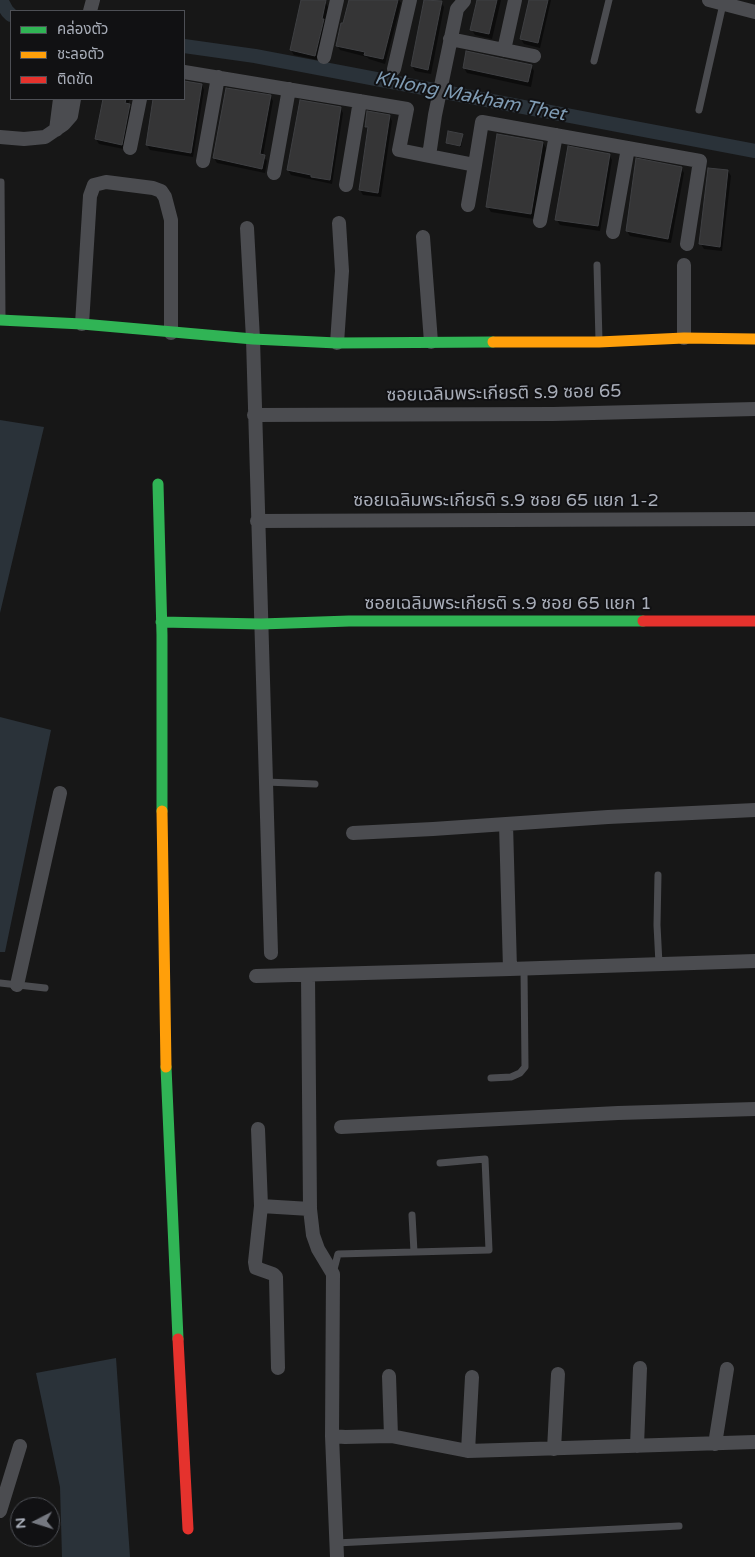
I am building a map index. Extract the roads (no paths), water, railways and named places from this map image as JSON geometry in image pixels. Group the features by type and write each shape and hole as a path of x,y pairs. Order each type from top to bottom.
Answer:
{"street":[{"path":"324,57 337,0"},
{"path":"394,69 410,0"},
{"path":"504,50 515,0"},
{"path":"709,0 755,12"},
{"path":"429,156 435,115 459,2"},
{"path":"450,39 534,56"},
{"path":"185,72 407,109 399,150 475,165"},
{"path":"203,160 218,77"},
{"path":"274,173 289,89"},
{"path":"56,130 60,100"},
{"path":"0,136 24,139 45,137 64,124 71,116 74,100"},
{"path":"130,148 140,100"},
{"path":"346,185 360,101"},
{"path":"468,205 482,122 556,135 700,161 687,244"},
{"path":"540,221 556,135"},
{"path":"613,232 628,148"},
{"path":"82,324 90,196 94,185 106,182 153,188 161,191 165,197 171,220 171,333"},
{"path":"337,343 342,271 339,223"},
{"path":"247,228 253,339 271,953"},
{"path":"423,237 431,342"},
{"path":"684,265 684,338"},
{"path":"1,320 82,324 253,339 337,343 599,342 684,338 755,339"},
{"name":"ซอยเฉลิมพระเกียรติ ร.9 ซอย 65","path":"254,415 543,414 755,409"},
{"path":"158,484 165,1044 188,1528"},
{"name":"ซอยเฉลิมพระเกียรติ ร.9 ซอย 65 แยก 1-2","path":"257,521 755,519"},
{"name":"ซอยเฉลิมพระเกียรติ ร.9 ซอย 65 แยก 1","path":"161,622 261,624 369,621 755,621"},
{"path":"17,985 60,793"},
{"path":"353,833 755,810"},
{"path":"506,824 510,969"},
{"path":"256,976 755,961"},
{"path":"308,975 310,1209 313,1235 318,1249 333,1274 332,1436 337,1557"},
{"path":"341,1127 618,1113 755,1110"},
{"path":"258,1129 261,1206 255,1262 256,1268 273,1274 276,1277 278,1368"},
{"path":"261,1206 310,1209"},
{"path":"637,1446 640,1368"},
{"path":"715,1444 727,1369"},
{"path":"554,1449 558,1374"},
{"path":"389,1376 391,1436"},
{"path":"468,1451 472,1377"},
{"path":"332,1436 391,1436 468,1451 755,1442"},
{"path":"0,1511 20,1446"}],"lane":[{"path":"594,61 609,0"},
{"path":"699,110 723,4"},
{"path":"1,182 1,320"},
{"path":"598,265 599,342"},
{"path":"266,782 315,784"},
{"path":"658,875 657,925 659,964"},
{"path":"491,1078 511,1077 520,1073 525,1067 524,969"},
{"path":"0,983 45,988"},
{"path":"333,1274 338,1254 489,1250 485,1159 440,1163"},
{"path":"412,1215 414,1252"},
{"path":"336,1543 679,1526"}],"waterway":[{"name":"Khlong Makham Thet","path":"1,0 10,14"},
{"name":"Khlong Makham Thet","path":"185,46 255,56 755,151"}]}
